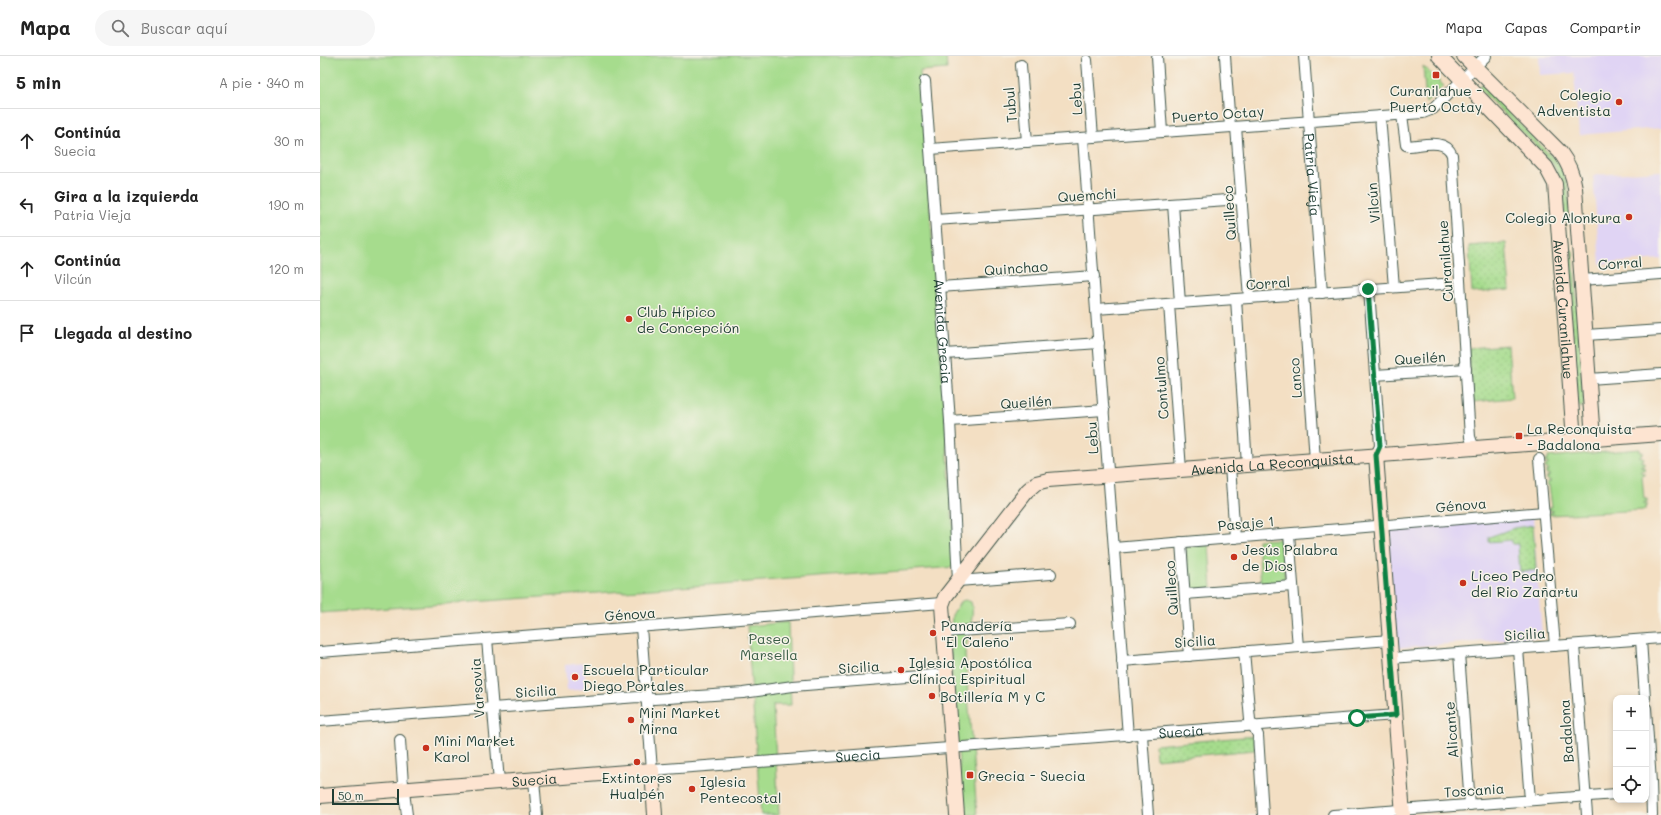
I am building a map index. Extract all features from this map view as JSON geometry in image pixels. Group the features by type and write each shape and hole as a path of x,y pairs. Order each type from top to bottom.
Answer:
{"main road":[{"name":"Avenida Curanilahue","path":"1439,56 1550,172 1556,190 1574,440"},
{"name":"Avenida Curanilahue","path":"1464,56 1555,147 1568,163 1574,181 1593,439"},
{"path":"1560,244 1579,243"},
{"name":"Avenida La Reconquista","path":"942,603 1028,490 1036,483 1044,480 1661,434"},
{"path":"1376,455 1403,812"},
{"path":"942,603 957,815"},
{"path":"652,770 655,815"},
{"name":"Suecia","path":"320,796 652,770"}],"street":[{"name":"Quilleco","path":"1225,56 1242,199 1249,298"},
{"name":"Patria Vieja","path":"1304,56 1322,293"},
{"name":"Puerto Octay","path":"930,149 1402,115 1430,111 1486,56"},
{"path":"1157,57 1162,132"},
{"name":"Lebu","path":"1087,60 1089,209 1128,736"},
{"name":"Tubul","path":"1021,65 1027,142"},
{"name":"Avenida Grecia","path":"925,81 950,421 958,581"},
{"name":"Curanilahue","path":"1402,115 1406,145 1442,144 1450,149 1452,155 1470,437 1474,448"},
{"name":"Vilcún","path":"1380,116 1394,287"},
{"name":"Quemchi","path":"935,220 1242,199"},
{"path":"1172,204 1180,303"},
{"name":"Corral","path":"1582,280 1661,274"},
{"name":"Quinchao","path":"940,288 1094,276"},
{"name":"Corral","path":"1096,309 1442,284"},
{"path":"1368,289 1380,446 1376,455"},
{"name":"Lanco","path":"1303,294 1315,460"},
{"path":"1236,299 1247,465"},
{"name":"Contulmo","path":"1169,304 1181,470"},
{"path":"1586,335 1661,330"},
{"path":"945,354 1098,343"},
{"name":"Queilén","path":"1375,375 1466,369"},
{"path":"1589,379 1661,374"},
{"name":"Queilén","path":"950,421 1104,410"},
{"path":"1539,460 1555,646"},
{"path":"1230,466 1236,538"},
{"name":"Génova","path":"1382,526 1544,512"},
{"name":"Pasaje 1","path":"1114,548 1382,526"},
{"path":"1289,534 1298,647"},
{"name":"Quilleco","path":"1181,542 1190,656"},
{"path":"958,581 1051,574"},
{"path":"1185,594 1294,586"},
{"name":"Génova","path":"320,652 942,603"},
{"path":"943,632 1070,624"},
{"path":"641,627 652,770"},
{"name":"Sicilia","path":"1392,658 1661,638"},
{"name":"Varsovia","path":"487,639 498,782"},
{"name":"Sicilia","path":"1122,661 1390,640"},
{"path":"1641,640 1645,695"},
{"name":"Badalona","path":"1574,645 1587,815"},
{"path":"1518,649 1530,800"},
{"path":"1244,651 1250,720 1258,735 1263,815"},
{"name":"Alicante","path":"1459,653 1470,805"},
{"name":"Sicilia","path":"320,721 638,697 654,699 743,693 793,686 946,674"},
{"name":"Suecia","path":"652,770 1142,735 1396,715"},
{"path":"1648,731 1653,791 1652,815"},
{"path":"1142,735 1148,815"},
{"path":"400,740 407,815"},
{"path":"534,780 537,815"},
{"name":"Toscania","path":"1333,815 1403,812 1470,805 1613,794"}],"shaded area":[{"name":"Colegio Adventista","path":"1539,56 1661,56 1661,128 1579,135 1574,73 1540,75"},
{"name":"Colegio Alonkura","path":"1661,171 1661,259 1600,264 1593,175"},
{"name":"Liceo Pedro del Rio Zañartu","path":"1533,516 1542,637 1393,648 1385,529"},
{"name":"Escuela Particular Diego Portales","path":"584,663 586,689 567,691 565,665"}],"green space":[{"name":"Club Hípico de Concepción","path":"320,56 946,56 947,69 920,71 956,567 320,613"},
{"path":"1423,66 1444,86 1426,103"},
{"path":"1481,84 1560,165 1568,186 1570,220 1566,222 1565,220 1561,182 1555,167 1550,160 1478,88"},
{"path":"1506,243 1510,290 1472,293 1469,246"},
{"path":"1569,249 1573,251 1584,404 1581,408 1578,405 1566,251"},
{"path":"1508,345 1512,398 1473,402 1468,348"},
{"path":"1640,449 1640,452 1643,452 1643,454 1640,455 1640,457 1643,457 1644,459 1641,460 1641,462 1644,462 1644,465 1641,465 1641,468 1644,467 1645,470 1642,470 1642,473 1645,473 1645,475 1642,476 1644,499 1647,499 1647,502 1644,502 1644,504 1647,504 1645,510 1550,515 1549,513 1552,512 1552,510 1549,510 1549,507 1552,507 1549,485 1547,485 1547,482 1550,482 1550,480 1546,479 1549,474 1546,474 1546,471 1549,471 1545,466 1548,465 1545,461 1548,460 1548,457"},
{"path":"1533,525 1536,570 1520,572 1518,544 1512,544 1512,540 1489,542 1489,537 1514,528"},
{"path":"1282,539 1285,583 1261,585 1258,540"},
{"path":"1209,545 1212,589 1190,591 1188,588 1186,547"},
{"path":"966,600 971,602 972,607 972,620 965,654 977,815 963,815 950,648 952,615 961,601"},
{"name":"Paseo Marsella","path":"788,622 791,705 773,705 779,815 761,815 747,626"},
{"path":"1254,736 1255,750 1156,759 1155,745"}],"place":[{"name":"Curanilahue - Puerto Octay","path":"1436,75"},
{"name":"Colegio Adventista","path":"1619,102"},
{"name":"Colegio Alonkura","path":"1629,217"},
{"name":"Club Hípico de Concepción","path":"629,319"},
{"name":"La Reconquista - Badalona","path":"1519,436"},
{"name":"Jesús Palabra de Dios","path":"1234,557"},
{"name":"Liceo Pedro del Rio Zañartu","path":"1463,583"},
{"name":"Panadería \"El Caleño\"","path":"933,633"},
{"name":"Iglesia Apostólica Clínica Espiritual","path":"901,670"},
{"name":"Escuela Particular Diego Portales","path":"575,677"},
{"name":"Botillería M y C","path":"932,696"},
{"name":"Mini Market Mirna","path":"631,720"},
{"name":"Mini Market Karol","path":"426,748"},
{"name":"Extintores Hualpén","path":"637,762"},
{"name":"Grecia - Suecia","path":"970,775"},
{"name":"Iglesia Pentecostal","path":"692,789"}],"route":[{"path":"1357,718 1396,715 1376,455 1380,446 1368,289"}]}
